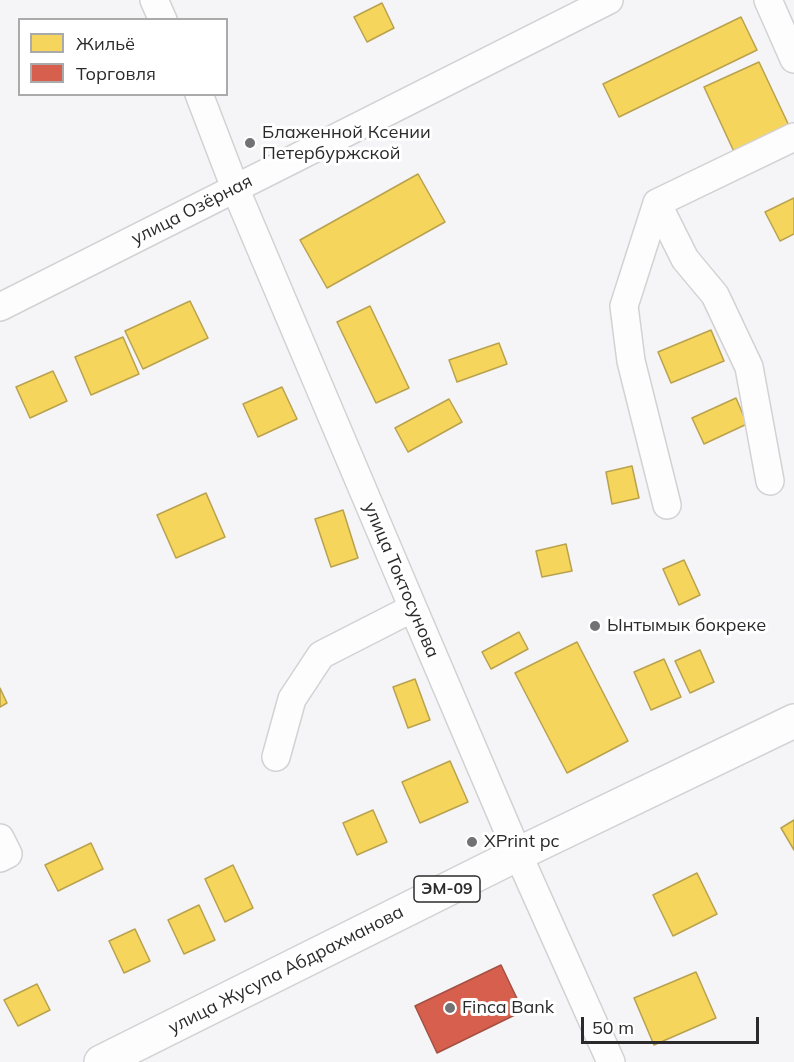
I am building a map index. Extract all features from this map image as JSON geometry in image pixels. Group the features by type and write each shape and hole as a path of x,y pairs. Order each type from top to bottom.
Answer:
{"highway":[{"name":"улица Жусупа Абдрахманова","path":"101,1062 518,854 794,721"}],"street":[{"path":"154,0 162,18"},
{"name":"улица Озёрная","path":"0,307 235,188 572,8 609,0"},
{"path":"768,0 794,59"},
{"name":"улица Токтосунова","path":"200,96 235,188 413,608 518,854 611,1062"},
{"path":"667,505 631,361 624,306 657,203 794,137"},
{"path":"657,203 685,259 715,295 749,367 770,481"},
{"path":"276,757 292,699 321,655 413,608"},
{"path":"0,838 8,854 0,858"}],"building: Жильё":[{"path":"382,3 394,28 367,42 354,17"},
{"path":"741,17 757,50 619,117 603,84"},
{"path":"759,62 791,130 736,156 704,87"},
{"path":"418,174 445,222 327,288 300,240"},
{"path":"794,198 794,234 780,241 765,212"},
{"path":"190,301 208,338 143,369 125,331"},
{"path":"370,306 409,388 376,403 337,322"},
{"path":"711,330 724,361 671,383 658,352"},
{"path":"123,337 139,374 91,395 75,357"},
{"path":"499,343 507,364 457,382 449,360"},
{"path":"53,371 67,401 30,418 16,387"},
{"path":"282,387 297,419 258,437 243,404"},
{"path":"736,398 747,424 704,444 692,418"},
{"path":"449,399 462,422 408,452 395,428"},
{"path":"632,466 639,498 612,504 606,472"},
{"path":"206,493 225,537 176,558 157,515"},
{"path":"343,510 358,558 331,567 315,519"},
{"path":"566,544 572,571 542,577 536,551"},
{"path":"684,560 700,595 679,605 663,569"},
{"path":"519,632 528,649 491,669 482,652"},
{"path":"577,642 628,741 567,773 515,673"},
{"path":"700,650 714,682 690,693 675,661"},
{"path":"664,659 681,697 651,710 634,672"},
{"path":"415,679 430,720 408,728 393,687"},
{"path":"0,688 7,703 0,707"},
{"path":"450,761 468,802 420,823 402,782"},
{"path":"373,810 387,842 357,855 343,823"},
{"path":"794,820 794,850 781,828"},
{"path":"91,843 103,869 58,891 45,865"},
{"path":"233,865 253,908 225,922 205,879"},
{"path":"697,873 717,914 673,936 653,895"},
{"path":"199,905 215,940 184,954 168,920"},
{"path":"135,929 150,961 124,973 109,941"},
{"path":"696,972 716,1018 654,1045 634,998"},
{"path":"37,984 50,1010 18,1026 4,1000"}],"building: Торговля":[{"path":"501,965 523,1011 437,1053 415,1006"}],"place":[{"name":"Блаженной Ксении Петербуржской","path":"250,143"},
{"name":"Ынтымык бокреке","path":"595,626"},
{"name":"XPrint pc","path":"472,842"},
{"name":"Finca Bank","path":"450,1008"}]}
